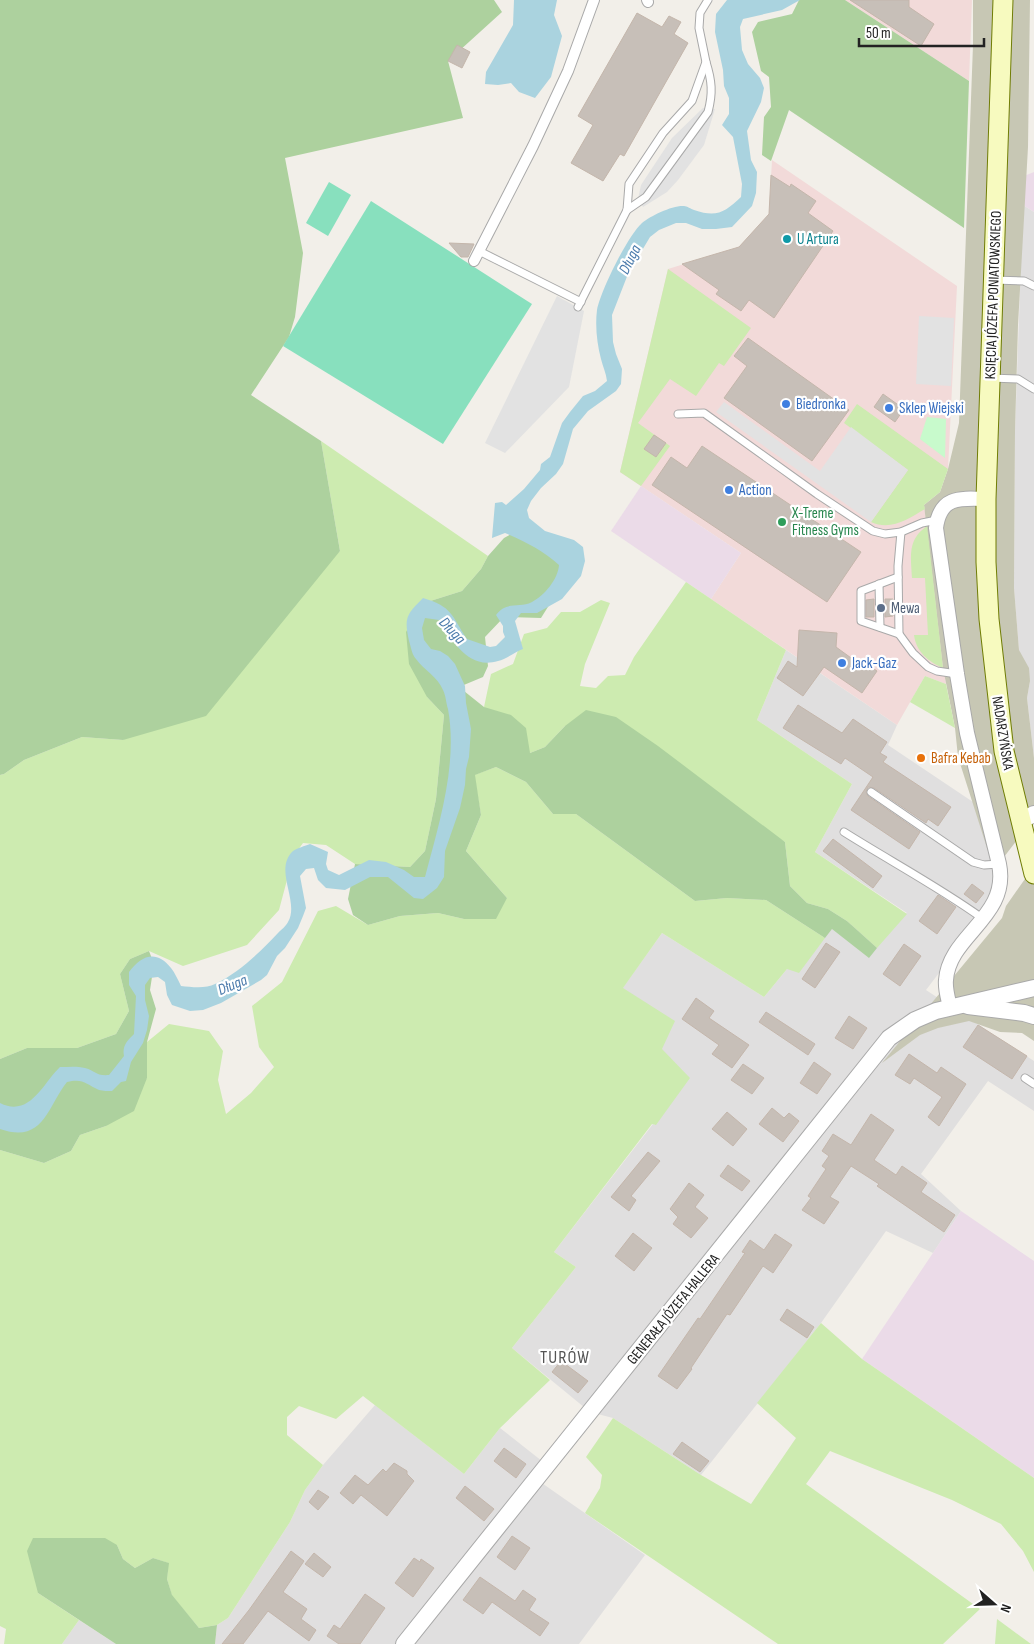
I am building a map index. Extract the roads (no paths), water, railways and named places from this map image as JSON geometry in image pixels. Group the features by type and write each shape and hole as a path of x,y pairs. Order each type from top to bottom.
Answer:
{"main road":[{"name":"KSIĘCIA JÓZEFA PONIATOWSKIEGO","path":"987,590 986,499 1003,0"},
{"name":"NADARZYŃSKA","path":"987,590 993,667 1004,751 1027,818 1034,879"}],"street":[{"path":"476,256 533,146 568,71 594,0"},
{"path":"957,1006 946,988 946,978 950,963 996,900 1001,881 999,864 968,733 936,536 937,520 941,510 950,501 964,498 986,499"},
{"name":"GENERAŁA JÓZEFA HALLERA","path":"404,1644 883,1045 913,1017 1034,988"},
{"name":"GENERAŁA JÓZEFA HALLERA","path":"957,1006 1024,1013 1034,1016"}],"lane":[{"path":"627,210 646,197 708,112 712,96 711,78 699,28 700,13 708,0"},
{"path":"476,256 579,304 627,210 629,184 663,133 692,102 706,62"},
{"path":"993,280 1024,281 1034,286"},
{"path":"990,378 1018,379 1034,389"},
{"path":"678,414 704,413 868,528 878,533 901,532 922,523 937,520"},
{"path":"899,634 898,577 901,532"},
{"path":"898,577 861,591 861,621 899,634 913,653 928,667 937,671 957,674"},
{"path":"879,584 880,627"},
{"path":"871,792 968,859 984,865 999,864"},
{"path":"844,832 946,893 982,918"},
{"path":"1025,1078 1034,1084"}],"water":[{"path":"514,0 557,0 554,15 562,36 551,77 535,98 519,92 511,83 485,84 486,72 513,25"},
{"name":"Długa","path":"727,0 800,0 782,10 743,19 740,27 742,50 748,64 760,78 764,88 761,102 747,131 751,160 757,172 756,193 752,206 732,227 702,229 686,223 676,223 659,230 650,237 628,274 612,315 613,342 622,369 621,384 616,391 588,411 573,429 563,464 556,474 541,488 527,510 529,518 545,531 574,540 583,547 585,561 581,576 562,599 537,613 521,613 515,621 523,649 498,661 487,663 470,658 456,645 439,620 425,618 422,628 424,640 431,649 440,651 448,656 455,664 465,686 471,729 465,785 460,808 445,851 444,877 437,888 423,899 414,898 388,877 370,877 345,890 326,888 318,880 314,868 306,869 300,876 306,908 298,928 285,948 277,956 267,975 221,1003 203,1010 190,1011 172,1005 167,995 165,982 158,977 150,978 145,985 145,1000 149,1016 147,1030 143,1043 131,1062 126,1081 121,1082 112,1091 99,1090 81,1081 67,1082 49,1112 35,1127 26,1132 0,1129 0,1103 20,1106 28,1102 35,1097 60,1067 82,1067 98,1074 109,1075 124,1056 126,1044 134,1034 136,996 129,985 129,972 139,962 149,957 160,958 171,968 181,986 203,987 211,986 224,979 256,955 283,928 291,914 285,867 293,851 310,844 328,852 326,864 328,870 339,875 369,860 386,862 414,877 425,877 446,794 451,751 450,730 448,709 441,685 419,663 413,653 407,633 408,617 423,598 433,601 450,613 467,639 490,647 496,646 505,637 503,626 496,615 500,610 509,606 527,604 537,599 546,591 556,576 559,565 547,555 505,533 492,538 495,503 502,502 506,505 524,489 540,470 541,464 550,457 562,423 570,412 583,396 595,391 607,381 597,341 597,310 615,264 636,230 646,220 668,209 686,206 702,212 715,213 725,210 741,197 742,184 733,137 722,125 729,114 729,98 724,86 723,70 715,32 716,14"}],"place":[{"name":"U Artura","path":"787,239"},
{"name":"Biedronka","path":"786,404"},
{"name":"Sklep Wiejski","path":"889,408"},
{"name":"Action","path":"729,490"},
{"name":"X-Treme Fitness Gyms","path":"782,522"},
{"name":"Mewa","path":"881,608"},
{"name":"Jack-Gaz","path":"842,663"},
{"name":"Bafra Kebab","path":"921,758"}],"district":[{"name":"TURÓW","path":"565,1357"}]}
